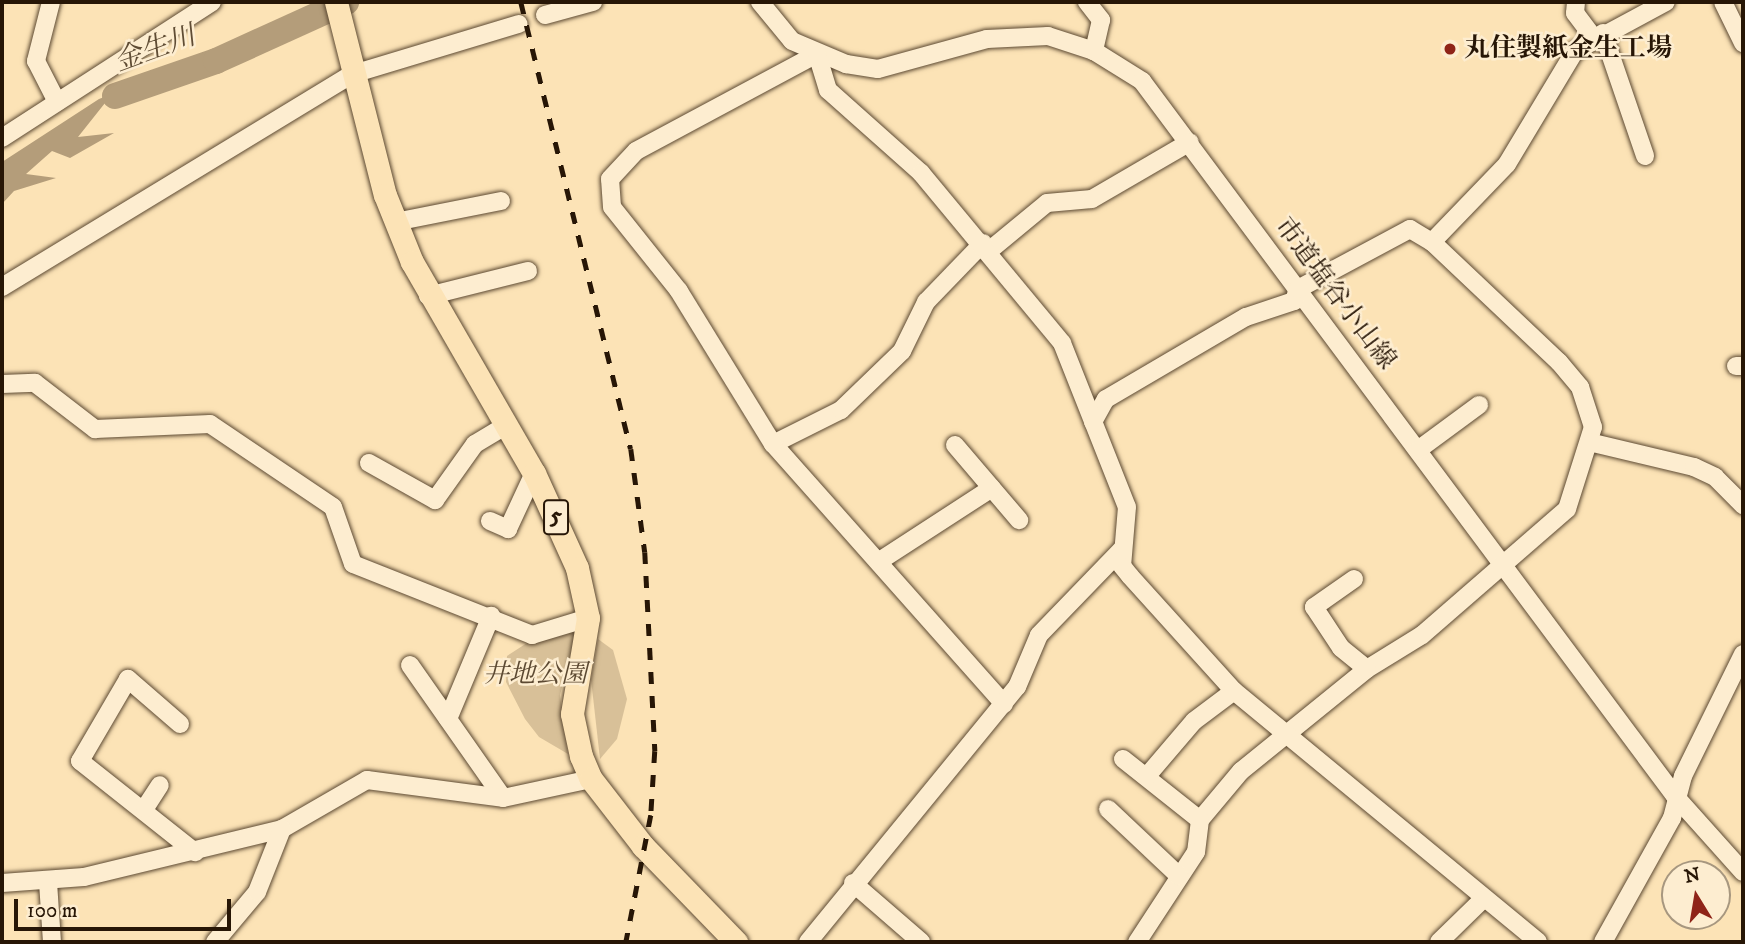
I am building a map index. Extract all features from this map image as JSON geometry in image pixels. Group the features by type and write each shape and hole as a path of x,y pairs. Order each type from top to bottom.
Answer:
{"main road":[{"name":"5","path":"336,2 353,74 395,222 428,296 534,473 578,568 588,618 572,714 591,779 643,846 736,942"}],"street":[{"path":"51,2 36,61 57,102"},
{"path":"2,138 212,2"},
{"path":"545,15 593,2"},
{"name":"市道塩谷小山線","path":"760,2 792,41 817,54 878,69 1020,35 1094,51 1142,81 1675,796 1743,872"},
{"path":"1087,2 1101,20 1094,51"},
{"path":"1576,2 1575,13 1599,35 1645,156"},
{"path":"1432,242 1507,164 1575,51 1599,35 1666,2"},
{"path":"1723,2 1743,43"},
{"path":"2,287 353,74 519,24"},
{"path":"1004,704 881,560 773,444 679,291 612,207 610,179 636,151 817,54 828,90 921,173 987,246 1062,343 1127,507 1122,566 1234,691 1482,900 1538,942"},
{"path":"773,444 841,410 902,351 926,302 987,246 1047,203 1092,199 1190,142"},
{"path":"395,222 501,201"},
{"path":"1093,422 1106,399 1246,317 1294,302 1298,289 1410,229 1432,242 1580,387 1593,427 1567,509 1422,635 1367,669 1283,733 1200,820 1196,852 1137,942"},
{"path":"428,296 528,271"},
{"path":"2,384 35,383 95,429 210,424 333,507 353,564 491,616 533,635 588,618"},
{"path":"1418,450 1479,405"},
{"path":"369,463 435,500 475,443 505,426"},
{"path":"1590,442 1694,467 1715,477 1743,506"},
{"path":"955,444 1018,520"},
{"path":"490,521 508,529 534,473"},
{"path":"881,560 992,488"},
{"path":"808,942 853,883 1004,704 1039,635 1122,549"},
{"path":"1354,579 1314,607 1341,649 1367,669"},
{"path":"448,719 491,616"},
{"path":"1602,942 1672,818 1675,796 1743,654"},
{"path":"410,665 503,798"},
{"path":"180,724 128,679 80,761 145,808 195,852"},
{"path":"1147,776 1194,721 1234,691"},
{"path":"1123,760 1147,776 1200,820"},
{"path":"2,883 48,882 195,852 282,829 368,780 503,798 591,779"},
{"path":"145,808 160,785"},
{"path":"1108,809 1179,876"},
{"path":"215,942 257,892 282,829"},
{"path":"48,882 52,942"},
{"path":"853,883 921,942"},
{"path":"1438,942 1482,900"}],"green space":[{"name":"井地公園","path":"577,629 560,695 568,754 539,737 525,719 506,682 507,656 530,641"},
{"name":"井地公園","path":"598,639 613,650 627,699 617,739 600,759 591,679"}],"shaded area":[{"path":"187,65 105,103 78,137 114,133 70,158 52,151 26,174 56,178 14,191 2,204 2,162 99,99"}],"waterway":[{"name":"金生川","path":"115,96 216,61 346,2"}],"railway":[{"path":"521,2 631,449 645,552 655,751 651,815 626,942"}],"place":[{"name":"丸住製紙金生工場","path":"1450,49"}]}
